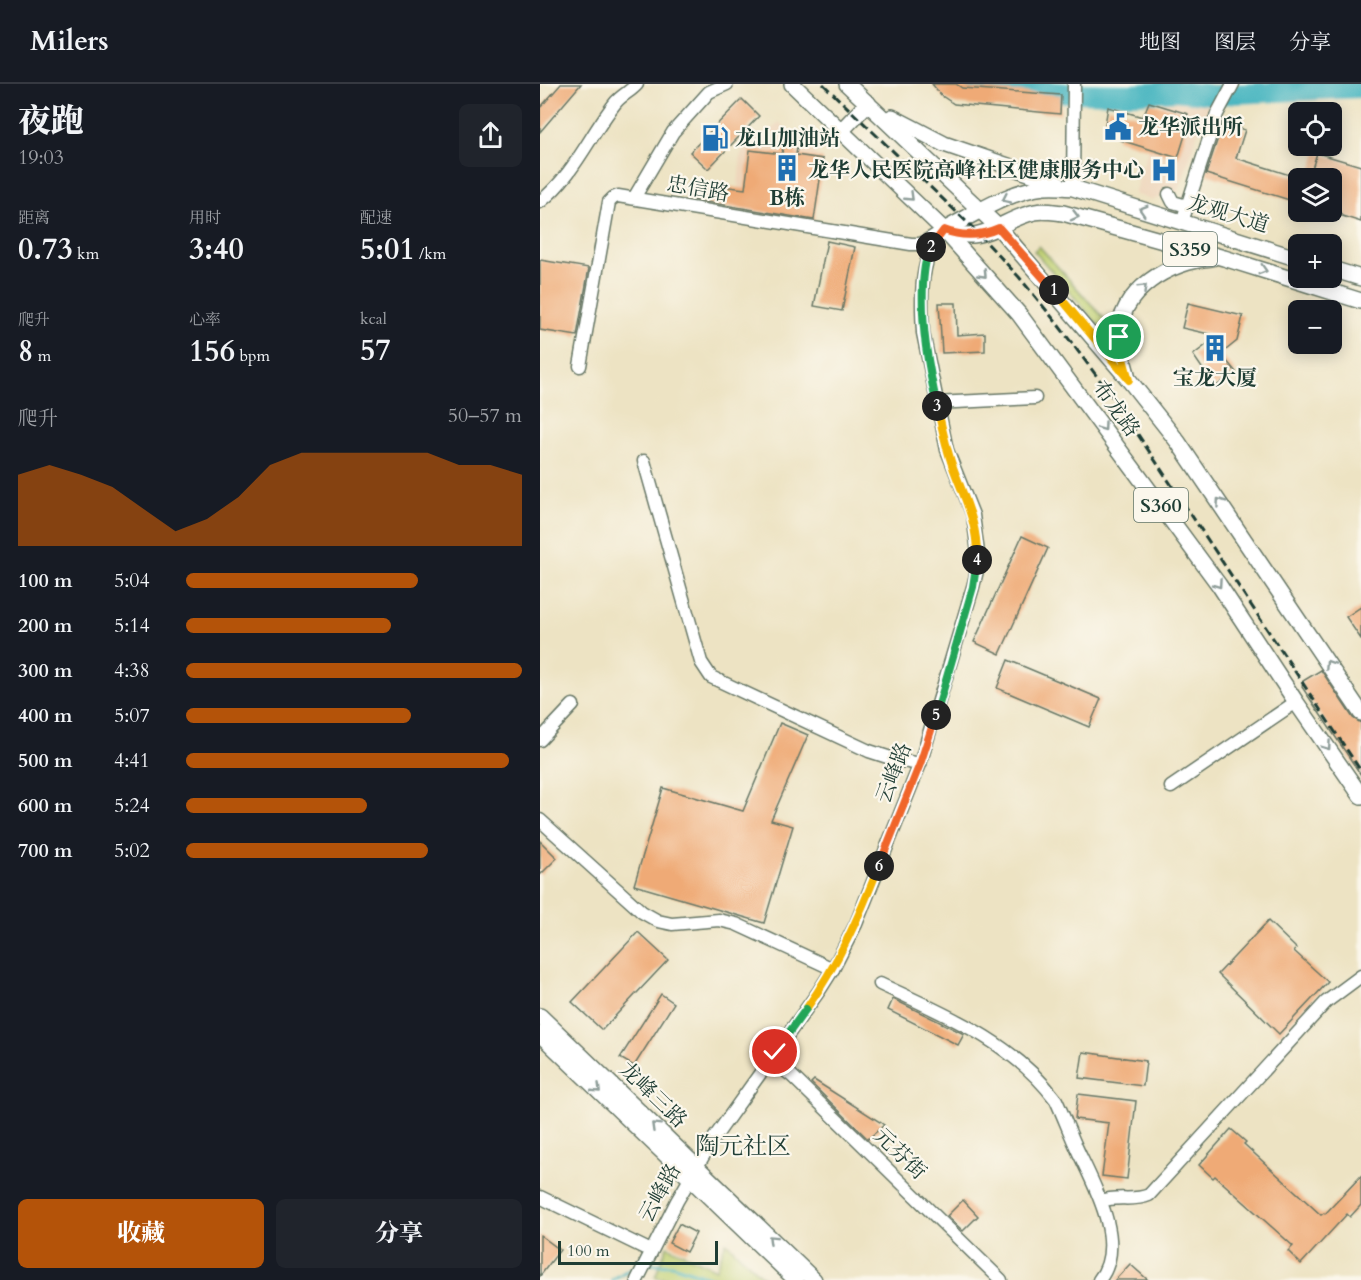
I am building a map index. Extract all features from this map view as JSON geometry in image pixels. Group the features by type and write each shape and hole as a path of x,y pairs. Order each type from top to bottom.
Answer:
{"main road":[{"name":"布龙路","path":"792,84 944,230 1019,314 1219,585 1361,796"},
{"name":"布龙路","path":"847,84 999,228 1129,380 1185,452 1361,713"},
{"path":"841,131 868,103 903,124 944,144 1073,182"},
{"name":"龙观大道","path":"944,230 1008,198 1036,188 1073,182 1182,222 1288,255"},
{"name":"龙观大道","path":"944,230 954,234 968,235 999,228 1032,213 1042,211 1063,213 1224,258 1361,301"},
{"path":"1129,380 1120,348 1120,326 1126,309 1137,293 1155,277 1173,266 1195,260 1224,258"},
{"path":"1342,272 1361,278"},
{"name":"龙峰三路","path":"540,1016 583,1066 694,1172 814,1280"},
{"name":"龙峰三路","path":"540,1034 583,1066"},
{"name":"龙峰三路","path":"694,1172 796,1280"}],"street":[{"path":"540,202 576,164 617,102 632,91 637,84"},
{"path":"634,198 673,132 709,92 718,86 727,84"},
{"path":"1073,182 1074,84"},
{"path":"1182,222 1217,114 1233,84"},
{"path":"1073,182 1076,177 1092,168"},
{"path":"1169,194 1174,203 1187,206"},
{"name":"忠信路","path":"580,366 609,202 618,196 916,244 925,242 944,230"},
{"name":"云峰路","path":"639,1277 712,1141 833,969 856,924 920,764 936,716 977,571 977,537 973,515 947,450 923,333 922,304 928,252 944,230"},
{"path":"936,404 1035,398"},
{"path":"644,461 701,662 711,677 869,751 897,760 920,764"},
{"path":"1171,787 1296,702"},
{"path":"540,740 573,705"},
{"path":"540,820 642,912 657,921 672,924 719,920 736,924 833,969"},
{"path":"1102,1201 1113,1198 1140,1198 1149,1195 1326,1002 1361,976"},
{"path":"880,984 972,1028 995,1042 1037,1078 1056,1100 1102,1201 1110,1249 1107,1267 1099,1280"},
{"name":"元芬街","path":"770,1058 1001,1280"},
{"path":"540,1197 649,1255"}],"shaded area":[{"name":"龙华人民医院高峰社区健康服务中心","path":"1163,100 1207,101 1211,104 1199,129 1179,191 1152,200 1134,194"},
{"path":"779,122 823,159 814,221 693,204 696,183 738,188 741,154 758,133 767,135"}],"green space":[{"path":"1039,246 1117,333 1115,344 1034,251"},
{"path":"726,1242 766,1280 674,1280 655,1277 667,1246 716,1269"}],"building":[{"path":"561,84 581,84 540,132 540,108"},
{"path":"932,84 956,84 962,88 1061,95 1060,114 954,104 942,96"},
{"path":"742,99 759,116 708,169 690,152"},
{"path":"1149,102 1188,114 1182,130 1186,132 1178,158 1117,139 1118,136 1107,129 1105,125 1108,107 1143,117"},
{"path":"1223,123 1245,130 1236,158 1288,175 1288,200 1206,174"},
{"path":"784,139 798,141 796,155 823,159 814,220 694,200 696,183 745,189 750,150 782,154"},
{"path":"1316,156 1327,156 1361,166 1361,222 1342,216 1342,168 1312,168"},
{"path":"827,241 855,247 842,311 814,306"},
{"path":"540,260 589,268 577,336 540,330"},
{"path":"939,303 956,303 957,335 985,333 985,351 942,353"},
{"name":"宝龙大厦","path":"1188,303 1243,316 1237,341 1221,354 1236,372 1215,387 1193,355 1218,336 1182,328"},
{"path":"1022,536 1048,548 1000,654 974,642"},
{"path":"1361,607 1361,639 1346,617"},
{"path":"1008,660 1101,699 1089,727 997,688"},
{"path":"1321,670 1353,718 1361,723 1361,775 1302,687 1303,681"},
{"path":"780,723 808,735 771,820 793,826 764,923 634,885 663,788 743,811"},
{"path":"540,841 557,858 540,875"},
{"path":"1268,921 1296,948 1294,951 1328,982 1279,1034 1218,974"},
{"path":"638,932 668,960 602,1030 572,1002"},
{"path":"661,994 674,1003 634,1066 620,1058"},
{"path":"893,999 964,1034 958,1045 888,1010"},
{"path":"1083,1052 1146,1061 1143,1086 1079,1078"},
{"path":"814,1080 884,1125 868,1139 811,1083"},
{"path":"1078,1094 1136,1101 1127,1179 1102,1176 1109,1123 1075,1119"},
{"path":"1231,1129 1246,1142 1244,1144 1321,1215 1325,1214 1361,1176 1361,1205 1350,1217 1347,1214 1301,1264 1288,1251 1293,1246 1215,1176 1213,1178 1199,1165"},
{"path":"963,1200 978,1216 963,1231 947,1216"},
{"path":"679,1224 696,1233 686,1252 669,1243"},
{"path":"540,1235 560,1250 540,1276"},
{"path":"1130,1264 1148,1280 1115,1280"}],"waterway":[{"path":"975,84 1066,93 1134,94 1176,91 1213,95 1361,88"},
{"path":"649,1264 672,1265 717,1280"},
{"path":"612,1280 640,1266"}],"railway":[{"path":"823,84 971,226 1019,277 1056,322 1117,403 1361,771"}],"place":[{"name":"龙华派出所","path":"1118,127"},
{"name":"龙山加油站","path":"715,138"},
{"name":"B栋","path":"787,168"},
{"name":"龙华人民医院高峰社区健康服务中心","path":"1164,170"},
{"name":"宝龙大厦","path":"1215,348"}],"district":[{"name":"陶元社区","path":"743,1146"}],"route":[{"path":"775,1052 833,969 856,924 920,764 977,571 977,537 973,515 947,450 923,333 924,278 928,252 944,230 954,234 968,235 999,228 1129,380 1119,337"}]}
